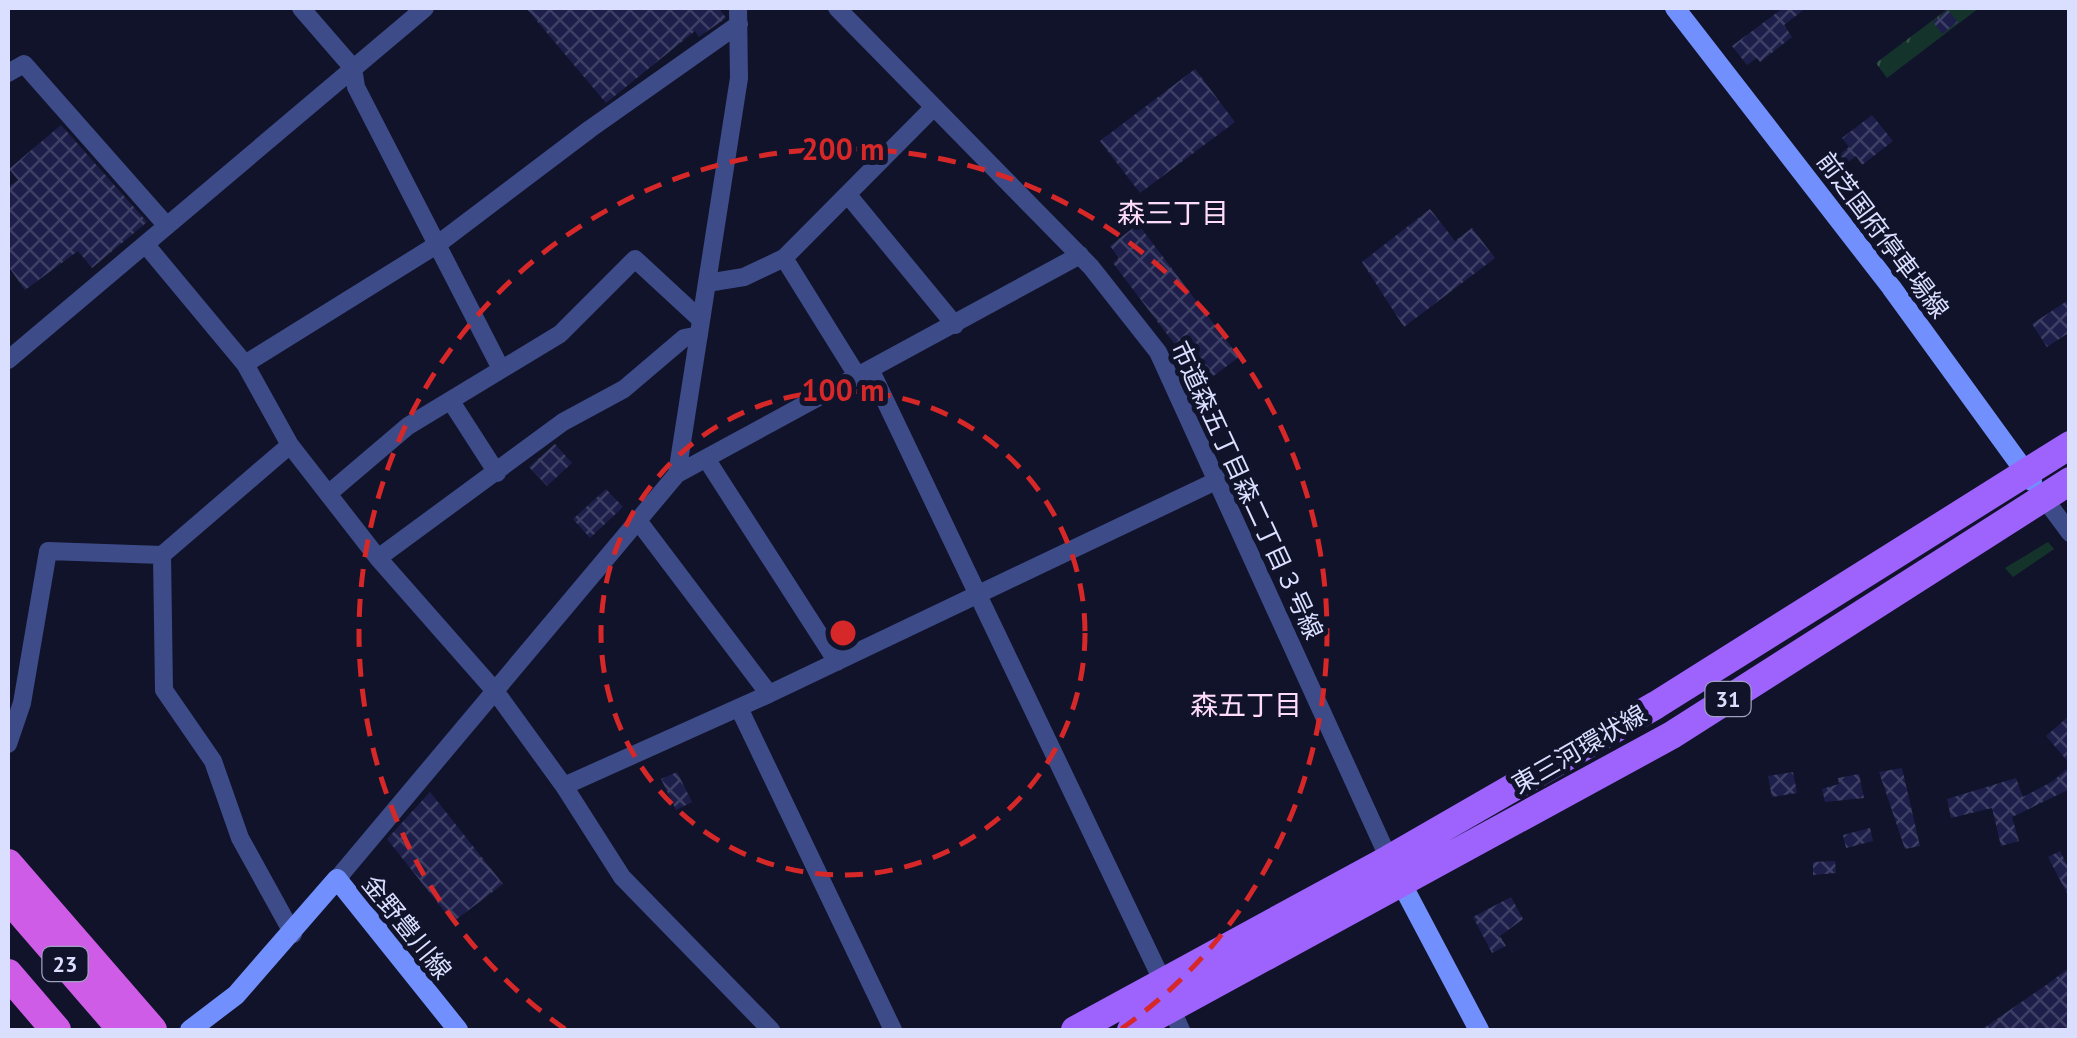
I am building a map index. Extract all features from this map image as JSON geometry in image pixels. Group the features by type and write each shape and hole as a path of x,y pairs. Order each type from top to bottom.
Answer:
{"highway":[{"path":"8,864 152,1030"},
{"name":"23","path":"8,897 123,1030"},
{"name":"23","path":"8,911 110,1030"},
{"path":"8,974 56,1030"}],"main road":[{"name":"前芝国府停車場線","path":"1675,8 1892,287 2044,498"},
{"name":"東三河環状線","path":"1131,1030 1395,871 2070,445"},
{"name":"東三河環状線","path":"1395,871 1672,734 2070,481"},
{"path":"1395,871 1478,1030"},
{"name":"金野豊川線","path":"190,1030 236,994 293,934 337,879 458,1030"},
{"name":"東三河環状線","path":"1075,1030 1172,1007"}],"street":[{"path":"301,8 353,68 356,87 500,367"},
{"path":"8,360 425,8"},
{"name":"市道森五丁目森二丁目３号線","path":"837,8 1080,255 1158,352 1395,871"},
{"path":"245,364 438,244 738,16"},
{"path":"677,474 739,78 738,16"},
{"path":"8,73 24,64 167,226"},
{"path":"707,283 744,277 784,258 934,107"},
{"path":"848,195 955,325"},
{"path":"146,245 245,364 290,446 378,558 496,691 564,786 622,878 771,1030"},
{"path":"337,879 677,474 1080,255"},
{"path":"784,258 865,374 979,594 1172,1007"},
{"path":"328,494 408,426 452,403 500,367 560,334 636,259 700,327"},
{"path":"378,558 563,422 624,388 700,327"},
{"path":"452,403 496,473"},
{"path":"8,744 22,704 48,551 162,555 290,446"},
{"path":"707,460 837,662"},
{"path":"564,786 740,708 1218,480"},
{"path":"2044,498 2070,533"},
{"path":"639,522 769,694"},
{"path":"162,555 164,690 212,761 240,838 293,934"},
{"path":"740,708 893,1030"}],"green space":[{"path":"1949,8 1979,8 1887,78 1876,63"},
{"path":"2048,542 2054,549 2013,577 2005,568"}],"building":[{"path":"526,8 719,8 726,18 699,37 695,31 606,103"},
{"path":"1783,8 1806,8 1784,25 1792,37 1760,62 1757,58 1747,65 1732,46"},
{"path":"1948,10 1958,22 1942,34 1933,22"},
{"path":"1195,69 1235,122 1140,193 1100,141"},
{"path":"1872,115 1893,141 1862,165 1856,156 1830,176 1823,167 1849,147 1842,138"},
{"path":"61,125 147,222 92,268 78,251 25,290 8,266 8,187 18,180 9,169"},
{"path":"1430,209 1455,241 1472,228 1495,258 1404,327 1362,262"},
{"path":"1138,224 1239,357 1204,383 1113,263 1119,258 1110,246"},
{"path":"2070,299 2070,332 2047,347 2032,324"},
{"path":"555,444 572,463 547,486 529,467"},
{"path":"606,489 623,507 590,538 573,519"},
{"path":"2070,715 2070,764 2046,736"},
{"path":"2070,766 2070,789 2012,817 2019,841 2001,846 1992,808 1951,818 1947,799 2016,778 2023,797 2053,781"},
{"path":"1902,768 1920,846 1905,849 1879,772"},
{"path":"677,772 692,802 676,810 661,779"},
{"path":"1793,772 1797,793 1772,797 1768,776"},
{"path":"1859,774 1864,798 1825,802 1822,789 1839,784 1838,778"},
{"path":"430,792 503,884 453,922 387,839"},
{"path":"1870,828 1873,841 1846,848 1843,835"},
{"path":"2060,851 2070,871 2070,899 2048,857"},
{"path":"1835,861 1836,873 1813,875 1813,862"},
{"path":"1511,897 1523,919 1500,936 1506,946 1492,953 1473,917"},
{"path":"2070,967 2070,1030 1981,1030 2049,983"}],"district":[{"name":"森三丁目","path":"1173,212"},
{"name":"森五丁目","path":"1246,704"}]}
